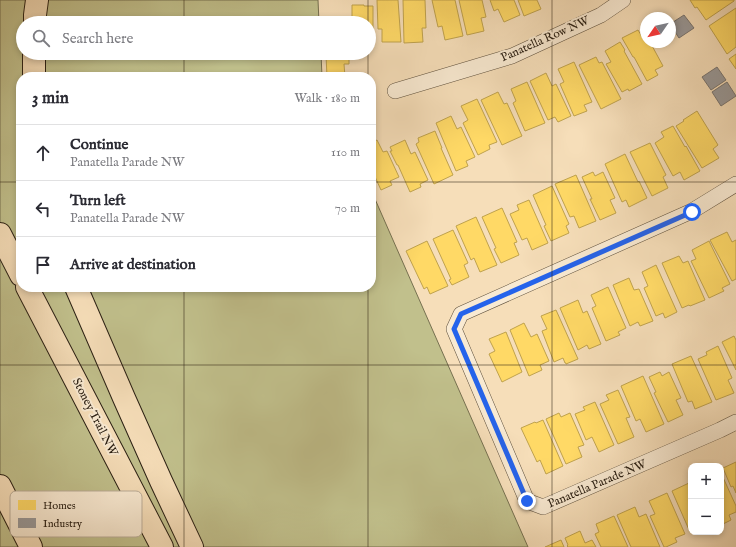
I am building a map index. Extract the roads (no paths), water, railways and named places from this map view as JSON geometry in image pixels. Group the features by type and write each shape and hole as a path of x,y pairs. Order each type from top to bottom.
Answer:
{"highway":[{"path":"35,16 37,0"},
{"path":"34,60 34,72"},
{"path":"0,234 16,265"},
{"name":"Stoney Trail NW","path":"30,292 133,491"},
{"path":"78,292 161,481 192,547"},
{"path":"0,486 10,506"},
{"name":"Stoney Trail NW","path":"142,508 162,547"},
{"path":"26,537 31,547"}],"street":[{"name":"Panatella Row NW","path":"394,91 512,56 601,15 623,0"},
{"name":"Panatella Parade NW","path":"736,184 692,212 461,314 454,329 527,501 543,507 736,422"}]}
